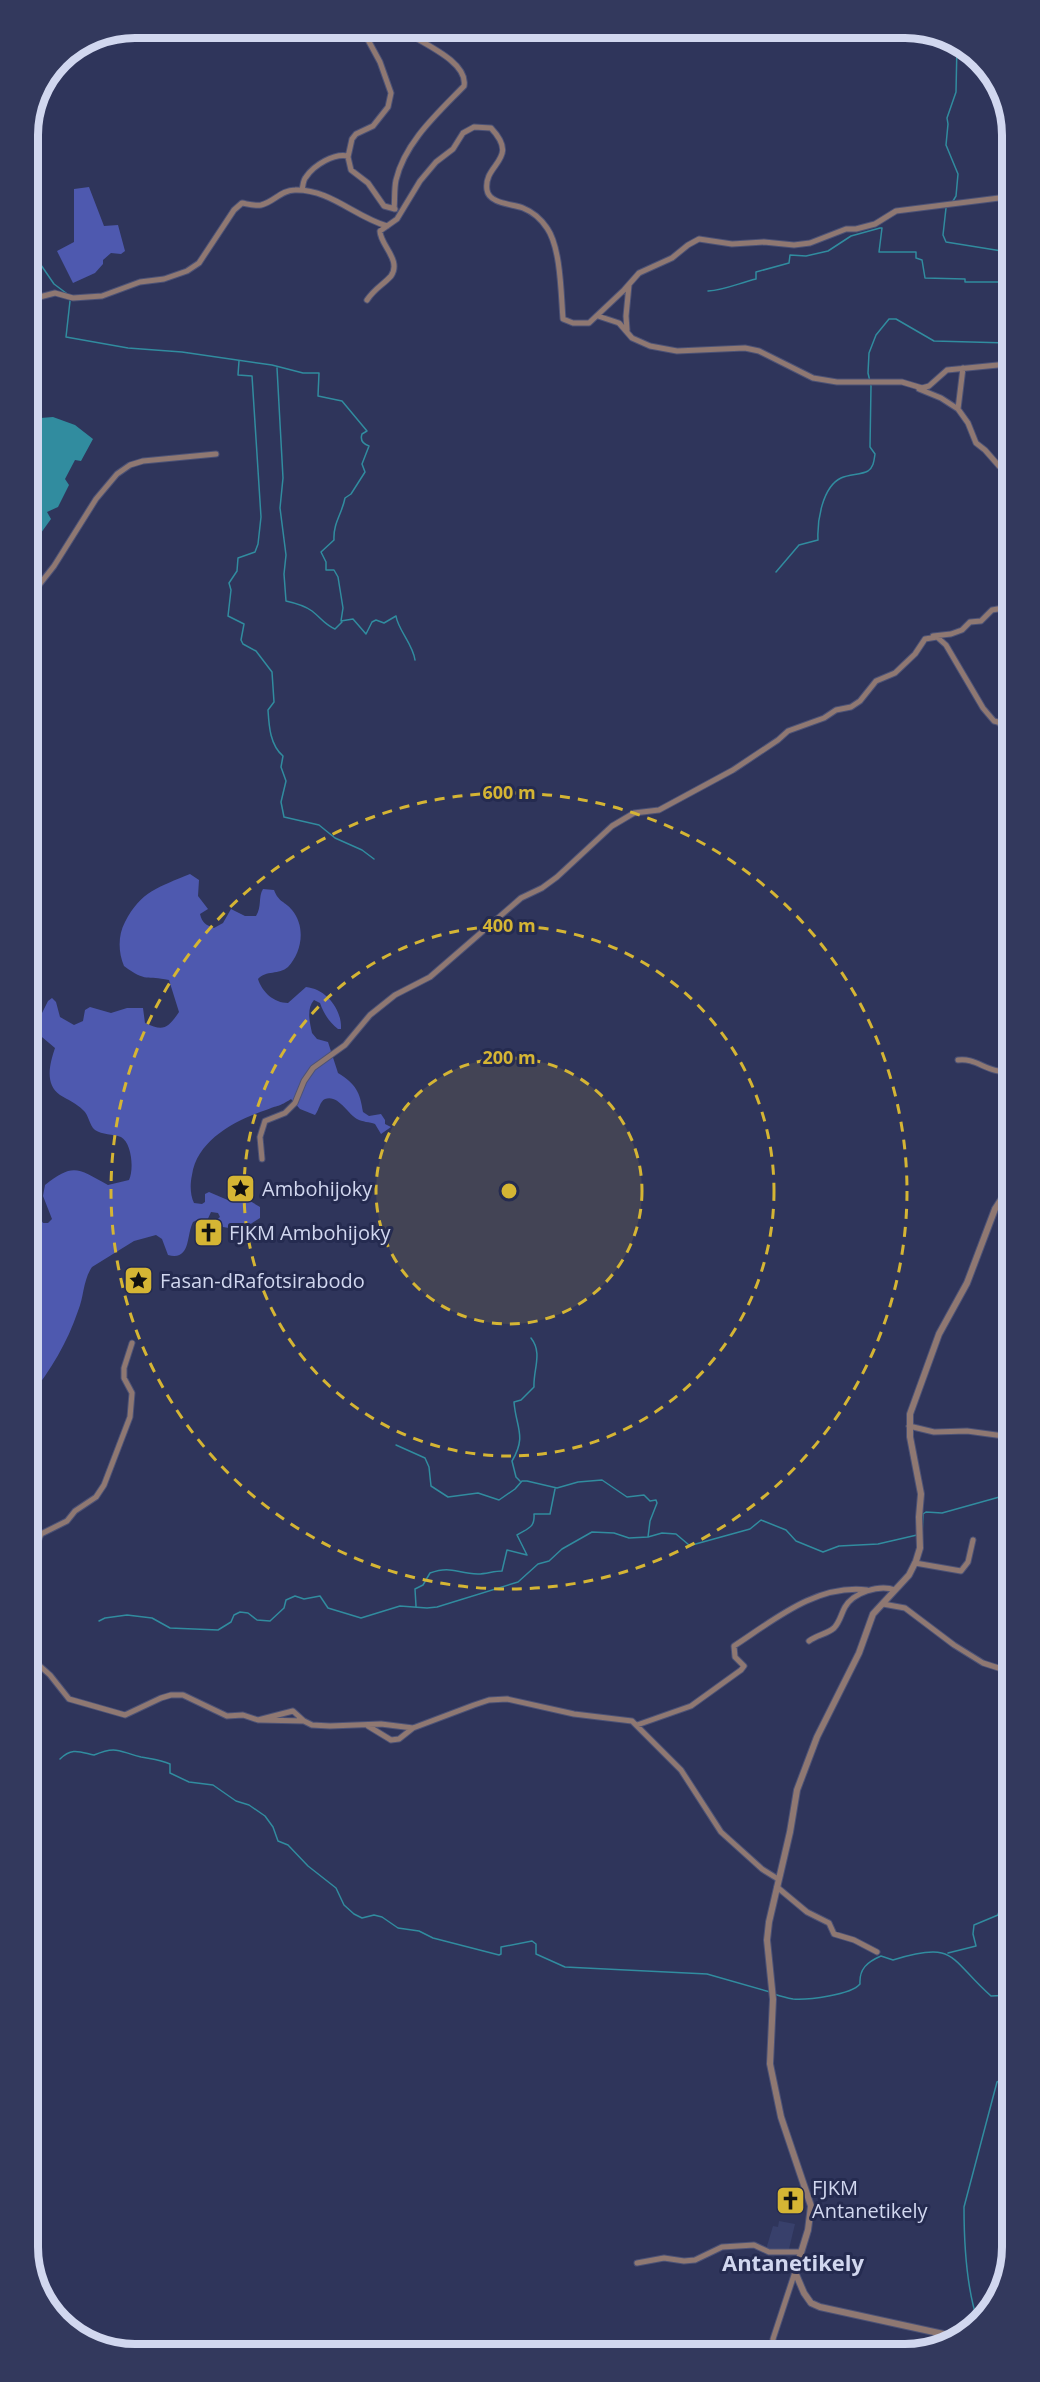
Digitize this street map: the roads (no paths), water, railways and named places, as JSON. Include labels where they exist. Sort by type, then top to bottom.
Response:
[{"type":"street","points":[[367,38],[380,62],[391,93],[387,108],[373,126],[356,134],[352,139],[348,156],[351,170],[368,183],[384,206],[402,211]]},
{"type":"street","points":[[394,209],[396,180],[409,151],[423,130],[464,86],[466,79],[459,66],[415,38]]},
{"type":"street","points":[[368,300],[375,289],[390,277],[393,271],[391,254],[379,234],[380,231],[397,219],[420,181],[436,162],[453,149],[464,133],[474,127],[491,128],[503,143],[503,151],[489,180],[487,190],[489,196],[535,214],[549,230],[556,251],[563,320],[573,323],[589,323],[639,273],[672,258],[699,239],[732,244],[810,243],[846,230],[875,224],[896,211],[1002,198]]},
{"type":"street","points":[[302,190],[304,179],[313,170],[333,157],[348,156]]},
{"type":"street","points":[[38,297],[55,293],[71,297],[102,296],[140,282],[164,279],[187,272],[199,263],[234,210],[242,203],[262,205],[286,191],[302,190],[327,196],[363,217],[387,226]]},
{"type":"street","points":[[627,332],[629,284]]},
{"type":"street","points":[[598,316],[619,323],[632,338],[650,346],[677,351],[745,348],[759,351],[813,378],[837,382],[902,382],[941,398],[958,409],[968,423],[976,442],[999,466],[1002,465]]},
{"type":"street","points":[[917,388],[929,386],[947,370],[1002,365]]},
{"type":"street","points":[[958,409],[963,368]]},
{"type":"street","points":[[38,586],[54,566],[91,507],[117,474],[130,465],[143,461],[216,454]]},
{"type":"street","points":[[262,1159],[260,1137],[265,1121],[277,1118],[295,1103],[304,1081],[313,1068],[345,1045],[370,1015],[395,995],[430,977],[521,897],[542,888],[557,877],[612,826],[634,813],[659,810],[733,770],[788,731],[824,718],[836,710],[851,707],[860,701],[876,681],[895,673],[915,654],[926,639],[958,632],[970,622],[981,621],[992,610],[1002,608]]},
{"type":"street","points":[[932,637],[937,637],[946,645],[983,708],[994,721],[1000,724]]},
{"type":"street","points":[[958,1060],[971,1060],[993,1071],[1002,1070]]},
{"type":"street","points":[[774,2344],[773,2338],[808,2230],[811,2206],[781,2117],[770,2064],[773,1988],[767,1940],[778,1879],[801,1779],[822,1726],[859,1653],[873,1614],[909,1575],[920,1548],[920,1487],[909,1426],[910,1414],[939,1334],[967,1283],[987,1229],[1002,1204]]},
{"type":"street","points":[[38,1542],[41,1534],[67,1521],[96,1497],[104,1485],[130,1417],[132,1393],[124,1378],[124,1368],[132,1343]]},
{"type":"street","points":[[909,1426],[934,1432],[967,1431],[1002,1436]]},
{"type":"street","points":[[915,1563],[961,1571],[968,1562],[974,1540]]},
{"type":"street","points":[[637,1725],[691,1706],[741,1670],[744,1666],[735,1657],[734,1646],[812,1597],[856,1589],[884,1587],[895,1590]]},
{"type":"street","points":[[809,1641],[816,1635],[832,1629],[845,1605],[867,1590]]},
{"type":"street","points":[[883,1604],[905,1608],[983,1664],[1002,1669]]},
{"type":"street","points":[[38,1664],[50,1675],[69,1699],[119,1715],[125,1715],[161,1698],[183,1695],[219,1714],[243,1715],[258,1720],[304,1721],[330,1726],[366,1725],[413,1728]]},
{"type":"street","points":[[366,1725],[391,1740],[399,1739],[413,1728],[489,1700],[507,1699],[574,1714],[624,1720],[637,1725],[652,1743],[681,1770],[721,1832],[762,1869],[778,1879]]},
{"type":"street","points":[[258,1720],[293,1711],[304,1721]]},
{"type":"street","points":[[777,1887],[807,1912],[829,1923],[834,1934],[854,1940],[877,1952]]},
{"type":"street","points":[[637,2263],[664,2258],[695,2260],[722,2247],[754,2245],[769,2252],[801,2252]]},
{"type":"street","points":[[795,2272],[810,2303],[949,2335]]},
{"type":"waterway","points":[[953,201],[956,196],[958,174],[946,145],[947,118],[956,92],[957,52]]},
{"type":"waterway","points":[[946,208],[943,235],[946,242],[1002,251]]},
{"type":"waterway","points":[[708,291],[756,279],[756,272],[789,263],[790,255],[806,256],[828,251],[851,236],[880,228],[882,228],[879,252],[916,252],[916,258],[922,260],[925,278],[965,279],[965,282],[1002,282]]},
{"type":"waterway","points":[[38,261],[54,284],[70,296]]},
{"type":"waterway","points":[[70,301],[66,337],[128,348],[182,352],[272,365],[303,373],[319,373],[318,396],[342,401],[367,431],[362,434],[361,438],[369,446],[362,464],[365,472],[351,494],[345,498],[335,529],[334,540],[321,552],[326,562],[326,570],[334,570],[338,577],[343,608],[341,621],[353,619],[366,634],[372,622],[376,620],[384,623],[396,616],[415,660]]},
{"type":"waterway","points":[[776,572],[799,545],[818,540],[818,524],[829,489],[841,478],[865,472],[873,465],[875,454],[870,447],[869,353],[876,335],[889,319],[896,319],[934,341],[1002,343]]},
{"type":"waterway","points":[[239,361],[238,375],[252,376],[261,517],[255,552],[238,558],[237,571],[229,583],[231,590],[228,616],[244,624],[241,640],[243,644],[256,651],[272,672],[274,702],[268,710],[268,716],[273,741],[283,756],[281,767],[286,781],[281,802],[284,817],[319,825],[335,838],[362,850],[374,859]]},
{"type":"waterway","points":[[277,368],[283,478],[280,508],[286,555],[284,574],[286,601],[309,609],[335,629],[342,622]]},
{"type":"waterway","points":[[520,1481],[516,1477],[512,1461],[520,1438],[514,1402],[521,1400],[534,1387],[537,1356],[535,1344],[531,1338]]},
{"type":"waterway","points":[[396,1445],[425,1458],[429,1467],[431,1486],[448,1497],[478,1493],[499,1500],[522,1481],[557,1488],[578,1482],[602,1480],[627,1497],[644,1495],[650,1501],[656,1500],[657,1503],[650,1521],[648,1537]]},
{"type":"waterway","points":[[416,1606],[415,1589],[423,1585],[430,1573],[444,1570],[471,1574],[502,1571],[507,1550],[527,1555],[517,1535],[532,1525],[534,1514],[550,1514],[555,1489]]},
{"type":"waterway","points":[[922,1535],[923,1514],[926,1512],[942,1513],[1002,1496]]},
{"type":"waterway","points":[[99,1621],[127,1615],[152,1618],[170,1628],[218,1630],[231,1622],[234,1615],[240,1612],[248,1613],[257,1620],[270,1621],[284,1608],[286,1600],[295,1596],[304,1599],[320,1596],[328,1608],[361,1618],[400,1606],[437,1607],[518,1582],[538,1564],[549,1561],[562,1549],[592,1532],[614,1533],[629,1538],[648,1537],[662,1533],[676,1534],[692,1545],[750,1529],[761,1520],[786,1530],[796,1541],[823,1552],[839,1546],[878,1544],[917,1535]]},
{"type":"waterway","points":[[60,1759],[72,1752],[94,1755],[108,1750],[118,1750],[170,1764],[170,1773],[189,1782],[213,1785],[236,1801],[249,1805],[265,1816],[273,1827],[278,1841],[288,1845],[308,1866],[336,1888],[344,1905],[362,1918],[374,1915],[382,1917],[398,1928],[419,1931],[433,1938],[499,1955],[501,1947],[532,1941],[536,1944],[536,1954],[565,1967],[707,1974],[770,1992]]},
{"type":"waterway","points":[[948,1953],[976,1946],[973,1934],[974,1925],[998,1915],[1002,1904]]},
{"type":"waterway","points":[[774,1994],[791,1999],[818,1998],[839,1994],[860,1984],[861,1974],[865,1967],[881,1956],[893,1960],[929,1952],[941,1953],[950,1957],[991,1996],[1002,1995]]},
{"type":"waterway","points":[[976,2314],[966,2265],[964,2207],[997,2082],[1002,2080]]},
{"type":"place","name":"Ambohijoky","points":[[241,1189]]},
{"type":"place","name":"FJKM Ambohijoky","points":[[208,1233]]},
{"type":"place","name":"Fasan-dRafotsirabodo","points":[[139,1281]]},
{"type":"place","name":"FJKM Antanetikely","points":[[791,2200]]},
{"type":"district","name":"Antanetikely","points":[[793,2263]]}]
